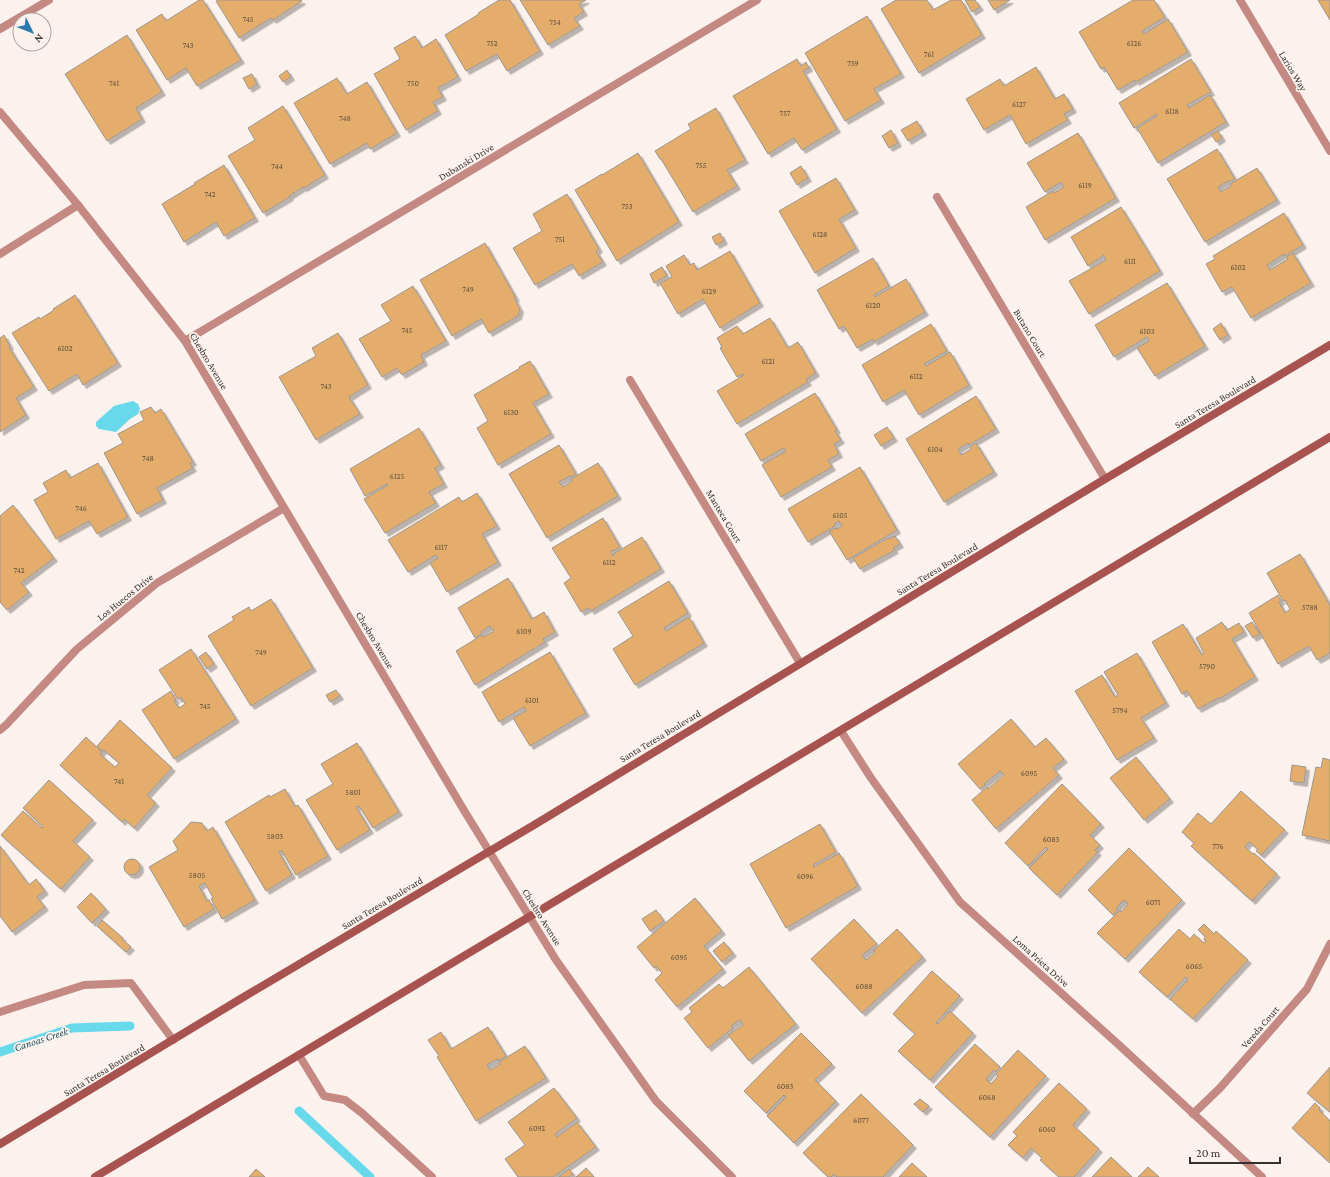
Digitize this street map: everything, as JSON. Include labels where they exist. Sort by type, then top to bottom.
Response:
[{"type":"main road","name":"Santa Teresa Boulevard","points":[[0,1144],[1330,345]]},
{"type":"main road","points":[[95,1177],[1330,437]]},
{"type":"street","points":[[0,29],[48,0]]},
{"type":"street","name":"Dubanski Drive","points":[[185,341],[756,0]]},
{"type":"street","name":"Larios Way","points":[[1240,0],[1330,151]]},
{"type":"street","name":"Chesbro Avenue","points":[[0,112],[78,205],[185,341],[489,851],[556,960],[656,1101],[732,1177]]},
{"type":"street","name":"Butano Court","points":[[937,197],[1105,479]]},
{"type":"street","points":[[0,254],[78,205]]},
{"type":"street","name":"Manteca Court","points":[[630,380],[800,663]]},
{"type":"street","name":"Los Huecos Drive","points":[[0,730],[77,649],[157,583],[284,508]]},
{"type":"street","name":"Loma Prieta Drive","points":[[841,731],[871,778],[960,902],[1120,1045],[1262,1177]]},
{"type":"street","name":"Vereda Court","points":[[1193,1114],[1220,1088],[1307,989],[1330,944]]},
{"type":"street","points":[[0,1012],[84,985],[131,983],[173,1040]]},
{"type":"street","points":[[299,1055],[324,1096],[345,1100],[362,1113],[432,1177]]},
{"type":"water","points":[[133,401],[138,404],[140,409],[138,414],[116,432],[99,429],[96,426],[96,422],[114,406]]},
{"type":"building","points":[[199,0],[203,0],[241,60],[197,86],[186,68],[167,80],[136,30],[162,14],[166,21]]},
{"type":"building","points":[[499,0],[510,0],[540,51],[507,71],[497,54],[466,71],[445,35]]},
{"type":"building","points":[[520,0],[586,0],[579,4],[584,12],[574,18],[580,26],[548,45]]},
{"type":"building","points":[[896,0],[927,0],[933,10],[951,0],[961,0],[982,35],[919,73],[881,9]]},
{"type":"building","points":[[965,0],[975,0],[980,7],[972,12]]},
{"type":"building","points":[[988,0],[1010,0],[994,10]]},
{"type":"building","points":[[1133,0],[1154,0],[1165,17],[1142,31],[1144,34],[1168,19],[1188,52],[1136,82],[1135,80],[1118,90],[1104,67],[1101,69],[1079,32]]},
{"type":"building","points":[[1318,0],[1330,0],[1330,20]]},
{"type":"building","points":[[216,1],[302,1],[273,20],[271,18],[239,38]]},
{"type":"building","points":[[867,16],[901,74],[874,89],[881,100],[845,121],[805,53]]},
{"type":"building","points":[[127,35],[162,92],[136,108],[142,119],[107,141],[65,74]]},
{"type":"building","points":[[415,36],[422,48],[436,39],[458,77],[438,88],[443,97],[433,102],[438,111],[406,130],[374,74],[400,59],[394,48]]},
{"type":"building","points":[[797,59],[801,66],[806,62],[809,68],[803,71],[837,129],[802,150],[794,138],[768,154],[733,96]]},
{"type":"building","points":[[1191,59],[1211,92],[1187,105],[1189,108],[1210,95],[1226,122],[1158,163],[1137,128],[1157,116],[1157,114],[1134,128],[1119,103]]},
{"type":"building","points":[[1036,67],[1055,99],[1064,94],[1073,109],[1064,114],[1068,120],[1026,144],[1010,115],[984,130],[966,99],[1000,79],[1004,86]]},
{"type":"building","points":[[287,70],[291,77],[283,82],[279,76]]},
{"type":"building","points":[[252,74],[257,84],[249,89],[243,78]]},
{"type":"building","points":[[337,78],[347,94],[367,82],[397,133],[370,149],[367,143],[330,164],[294,103]]},
{"type":"building","points":[[283,106],[325,175],[304,188],[303,187],[289,196],[290,197],[263,213],[228,156],[255,140],[248,128]]},
{"type":"building","points":[[716,108],[745,160],[727,170],[737,186],[693,212],[655,151],[691,129],[688,124]]},
{"type":"building","points":[[917,121],[923,132],[908,141],[901,130]]},
{"type":"building","points":[[891,130],[898,143],[889,148],[882,136]]},
{"type":"building","points":[[1218,131],[1222,138],[1216,142],[1211,134]]},
{"type":"building","points":[[1078,133],[1116,198],[1045,240],[1026,207],[1053,191],[1054,193],[1064,187],[1061,182],[1045,192],[1027,163]]},
{"type":"building","points":[[1217,149],[1235,179],[1218,187],[1221,192],[1231,186],[1230,184],[1257,168],[1277,200],[1205,242],[1167,179]]},
{"type":"building","points":[[638,153],[679,222],[617,261],[575,190]]},
{"type":"building","points":[[224,165],[255,218],[224,236],[216,222],[184,242],[162,204]]},
{"type":"building","points":[[801,166],[808,178],[797,185],[790,173]]},
{"type":"building","points":[[836,178],[855,210],[839,219],[856,248],[815,273],[779,211]]},
{"type":"building","points":[[567,194],[599,249],[596,251],[603,262],[579,276],[572,264],[535,285],[513,248],[542,231],[533,214]]},
{"type":"building","points":[[1121,207],[1160,271],[1089,314],[1069,281],[1106,260],[1104,255],[1088,266],[1071,237]]},
{"type":"building","points":[[1284,213],[1303,245],[1285,256],[1284,254],[1267,265],[1270,270],[1288,259],[1286,257],[1293,253],[1311,283],[1251,318],[1232,287],[1222,292],[1206,264],[1215,259],[1213,256]]},
{"type":"building","points":[[720,233],[724,241],[716,245],[712,237]]},
{"type":"building","points":[[485,243],[516,298],[514,298],[520,309],[518,316],[489,333],[481,319],[452,336],[420,280]]},
{"type":"building","points":[[730,251],[760,303],[720,328],[703,299],[678,314],[660,283],[672,277],[666,266],[684,255],[690,265],[694,263],[697,270]]},
{"type":"building","points":[[873,258],[889,286],[874,295],[875,297],[906,279],[925,312],[874,342],[873,339],[857,348],[844,326],[839,329],[817,290]]},
{"type":"building","points":[[662,267],[667,276],[654,283],[650,274]]},
{"type":"building","points":[[1167,283],[1205,346],[1155,376],[1137,348],[1149,341],[1147,337],[1114,357],[1095,325]]},
{"type":"building","points":[[413,286],[446,341],[421,355],[424,362],[402,375],[397,368],[382,377],[359,339],[391,321],[381,305]]},
{"type":"building","points":[[75,295],[118,363],[83,385],[77,374],[49,391],[12,333],[39,317],[40,319]]},
{"type":"building","points":[[770,318],[788,348],[798,342],[816,373],[806,379],[808,382],[737,424],[717,391],[744,375],[743,374],[737,377],[720,348],[722,347],[717,338],[737,326],[743,334]]},
{"type":"building","points":[[1221,323],[1228,335],[1220,340],[1213,329]]},
{"type":"building","points":[[931,324],[947,351],[924,364],[926,366],[950,352],[969,385],[919,415],[904,390],[883,402],[862,365]]},
{"type":"building","points":[[338,333],[368,385],[349,397],[360,414],[316,440],[279,377],[316,356],[312,348]]},
{"type":"building","points":[[4,335],[10,346],[9,347],[34,387],[16,398],[26,415],[0,432],[0,338]]},
{"type":"building","points":[[530,361],[549,394],[533,403],[551,434],[498,465],[477,428],[488,421],[474,395]]},
{"type":"building","points":[[815,393],[837,430],[835,431],[841,440],[834,444],[839,454],[828,460],[832,467],[781,497],[762,465],[786,451],[784,448],[761,461],[745,434]]},
{"type":"building","points":[[976,396],[996,429],[969,445],[968,443],[958,449],[961,455],[971,449],[970,447],[976,443],[994,472],[944,502],[906,439]]},
{"type":"building","points":[[151,407],[155,413],[161,409],[193,462],[190,463],[193,468],[157,488],[163,500],[137,514],[104,453],[123,443],[118,434],[144,420],[140,412]]},
{"type":"building","points":[[887,427],[894,438],[881,446],[874,435]]},
{"type":"building","points":[[419,428],[441,465],[435,468],[444,484],[429,492],[436,503],[385,533],[364,499],[388,485],[387,484],[365,496],[350,469]]},
{"type":"building","points":[[559,445],[576,474],[559,482],[563,487],[572,481],[571,479],[598,463],[618,496],[547,538],[509,474]]},
{"type":"building","points":[[98,463],[128,517],[97,534],[89,521],[56,539],[34,500],[48,492],[43,483],[66,470],[70,478]]},
{"type":"building","points":[[860,467],[897,530],[847,560],[829,531],[842,526],[839,521],[834,524],[835,526],[808,542],[788,509]]},
{"type":"building","points":[[477,493],[497,526],[482,534],[498,562],[447,592],[430,563],[438,558],[436,555],[408,572],[388,540],[459,497],[462,502]]},
{"type":"building","points":[[13,505],[54,558],[21,583],[29,592],[7,610],[0,602],[0,516]]},
{"type":"building","points":[[603,518],[620,547],[614,551],[611,551],[613,556],[615,553],[642,537],[661,569],[591,611],[589,608],[581,612],[564,583],[571,578],[552,548]]},
{"type":"building","points":[[895,536],[900,544],[893,548],[895,550],[860,569],[853,558],[888,538]]},
{"type":"building","points":[[1300,554],[1330,605],[1330,653],[1317,660],[1309,646],[1278,664],[1249,613],[1278,595],[1281,601],[1279,602],[1285,613],[1290,609],[1285,600],[1283,601],[1267,573]]},
{"type":"building","points":[[508,578],[532,619],[544,612],[555,632],[543,639],[545,642],[475,685],[456,651],[482,635],[483,637],[494,631],[490,626],[475,638],[458,608]]},
{"type":"building","points":[[669,581],[688,613],[664,628],[666,631],[689,617],[704,643],[635,685],[613,649],[633,636],[618,612]]},
{"type":"building","points":[[271,599],[313,668],[251,706],[208,636],[234,620],[232,617],[249,607],[251,611]]},
{"type":"building","points":[[1222,622],[1227,630],[1239,623],[1244,632],[1232,639],[1255,677],[1219,699],[1218,698],[1198,709],[1187,691],[1182,694],[1152,642],[1183,624],[1202,655],[1204,653],[1196,638]]},
{"type":"building","points":[[1252,622],[1260,634],[1253,638],[1245,626]]},
{"type":"building","points":[[191,649],[236,719],[174,759],[142,710],[171,691],[176,700],[174,701],[179,708],[185,704],[181,697],[178,699],[159,670]]},
{"type":"building","points":[[206,652],[214,664],[207,669],[199,657]]},
{"type":"building","points":[[550,652],[586,713],[530,746],[513,718],[526,711],[524,707],[499,722],[482,692]]},
{"type":"building","points":[[1137,653],[1166,703],[1141,718],[1154,738],[1117,760],[1075,691],[1102,675],[1115,697],[1118,695],[1104,672]]},
{"type":"building","points":[[336,690],[340,696],[330,702],[326,695]]},
{"type":"building","points":[[1011,719],[1035,747],[1046,738],[1064,759],[1053,768],[1059,775],[996,829],[972,800],[1004,775],[1000,771],[980,789],[958,764]]},
{"type":"building","points":[[120,720],[172,768],[147,795],[156,803],[134,828],[124,819],[122,822],[60,765],[86,737],[102,752],[100,754],[115,767],[119,763],[97,746]]},
{"type":"building","points":[[357,743],[399,812],[373,828],[359,806],[356,807],[370,830],[337,850],[306,800],[333,784],[321,764]]},
{"type":"building","points":[[1136,757],[1170,799],[1144,820],[1110,778]]},
{"type":"building","points":[[1323,758],[1330,760],[1330,841],[1302,835],[1316,767],[1321,768]]},
{"type":"building","points":[[1292,765],[1306,767],[1304,783],[1290,781]]},
{"type":"building","points":[[49,780],[93,820],[73,841],[90,857],[61,889],[1,835],[23,811],[42,828],[43,827],[23,808]]},
{"type":"building","points":[[1062,784],[1101,824],[1090,835],[1100,845],[1095,850],[1098,852],[1057,895],[1029,868],[1048,849],[1046,847],[1028,866],[1005,843]]},
{"type":"building","points":[[285,789],[295,807],[298,805],[328,856],[296,875],[282,851],[279,852],[292,875],[266,891],[225,822],[269,795],[270,797]]},
{"type":"building","points":[[1241,791],[1285,830],[1261,855],[1256,851],[1258,849],[1249,842],[1245,847],[1253,854],[1254,853],[1277,874],[1252,901],[1191,846],[1194,843],[1182,832],[1198,813],[1211,824]]},
{"type":"building","points":[[191,822],[202,823],[207,831],[213,827],[255,900],[222,919],[211,899],[213,898],[205,883],[199,886],[207,901],[209,900],[214,909],[184,927],[149,867],[178,850],[173,841]]},
{"type":"building","points":[[820,824],[836,852],[813,865],[814,867],[839,853],[858,886],[786,928],[750,864]]},
{"type":"building","points":[[0,846],[29,885],[36,879],[45,891],[37,897],[45,907],[12,932],[0,917]]},
{"type":"building","points":[[1129,848],[1182,900],[1125,959],[1097,933],[1128,904],[1124,900],[1116,908],[1118,909],[1113,915],[1088,890]]},
{"type":"building","points":[[129,859],[135,859],[140,864],[138,873],[135,875],[129,875],[124,870],[124,864]]},
{"type":"building","points":[[91,893],[106,909],[92,923],[77,907]]},
{"type":"building","points":[[695,898],[722,931],[704,946],[723,969],[677,1007],[655,980],[662,973],[656,966],[654,968],[637,947]]},
{"type":"building","points":[[656,910],[664,921],[650,931],[642,919]]},
{"type":"building","points":[[854,919],[877,944],[862,955],[866,960],[875,952],[873,951],[897,929],[923,957],[862,1013],[811,959]]},
{"type":"building","points":[[102,920],[131,947],[126,952],[97,926]]},
{"type":"building","points":[[1204,924],[1214,934],[1216,931],[1248,960],[1193,1019],[1170,999],[1188,980],[1186,977],[1167,997],[1139,972],[1179,929],[1190,939],[1194,934],[1204,943],[1206,941],[1204,940],[1205,936],[1198,930]]},
{"type":"building","points":[[724,942],[733,953],[722,962],[713,951]]},
{"type":"building","points":[[749,967],[796,1024],[749,1061],[728,1035],[743,1025],[740,1020],[731,1026],[733,1028],[708,1048],[684,1018],[692,1012],[689,1008],[719,984],[723,988]]},
{"type":"building","points":[[932,971],[960,996],[936,1023],[938,1024],[950,1011],[973,1033],[930,1080],[898,1051],[915,1034],[893,1014]]},
{"type":"building","points":[[488,1027],[506,1056],[487,1065],[490,1070],[500,1064],[499,1062],[525,1046],[546,1078],[476,1121],[437,1057],[439,1056],[428,1040],[441,1032],[451,1049]]},
{"type":"building","points":[[801,1033],[832,1064],[815,1080],[836,1101],[794,1143],[767,1116],[786,1097],[784,1095],[766,1113],[744,1091]]},
{"type":"building","points":[[975,1044],[1000,1067],[996,1072],[994,1070],[986,1079],[991,1084],[998,1076],[996,1074],[1018,1050],[1046,1076],[990,1137],[935,1087]]},
{"type":"building","points":[[1330,1067],[1330,1112],[1307,1093]]},
{"type":"building","points":[[1059,1083],[1087,1109],[1073,1125],[1099,1149],[1074,1177],[1059,1177],[1040,1160],[1042,1158],[1031,1148],[1023,1158],[1008,1145],[1017,1136],[1013,1132]]},
{"type":"building","points":[[554,1088],[577,1118],[555,1134],[557,1137],[577,1122],[596,1147],[553,1177],[518,1177],[505,1159],[525,1145],[508,1122]]},
{"type":"building","points":[[861,1094],[913,1145],[883,1177],[837,1177],[834,1174],[831,1177],[828,1177],[803,1153]]},
{"type":"building","points":[[920,1099],[929,1106],[923,1112],[914,1104]]},
{"type":"building","points":[[1315,1103],[1320,1108],[1319,1110],[1330,1121],[1330,1163],[1292,1128]]},
{"type":"building","points":[[1111,1157],[1132,1177],[1092,1177]]},
{"type":"building","points":[[912,1163],[927,1177],[899,1177]]},
{"type":"building","points":[[1148,1167],[1159,1177],[1138,1177]]},
{"type":"building","points":[[586,1168],[594,1177],[576,1177]]},
{"type":"building","points":[[256,1169],[265,1177],[249,1177]]},
{"type":"building","points":[[569,1169],[573,1174],[569,1177],[559,1177]]},
{"type":"waterway","name":"Canoas Creek","points":[[0,1052],[72,1028],[130,1026]]},
{"type":"waterway","name":"Canoas Creek","points":[[299,1111],[370,1177]]}]
